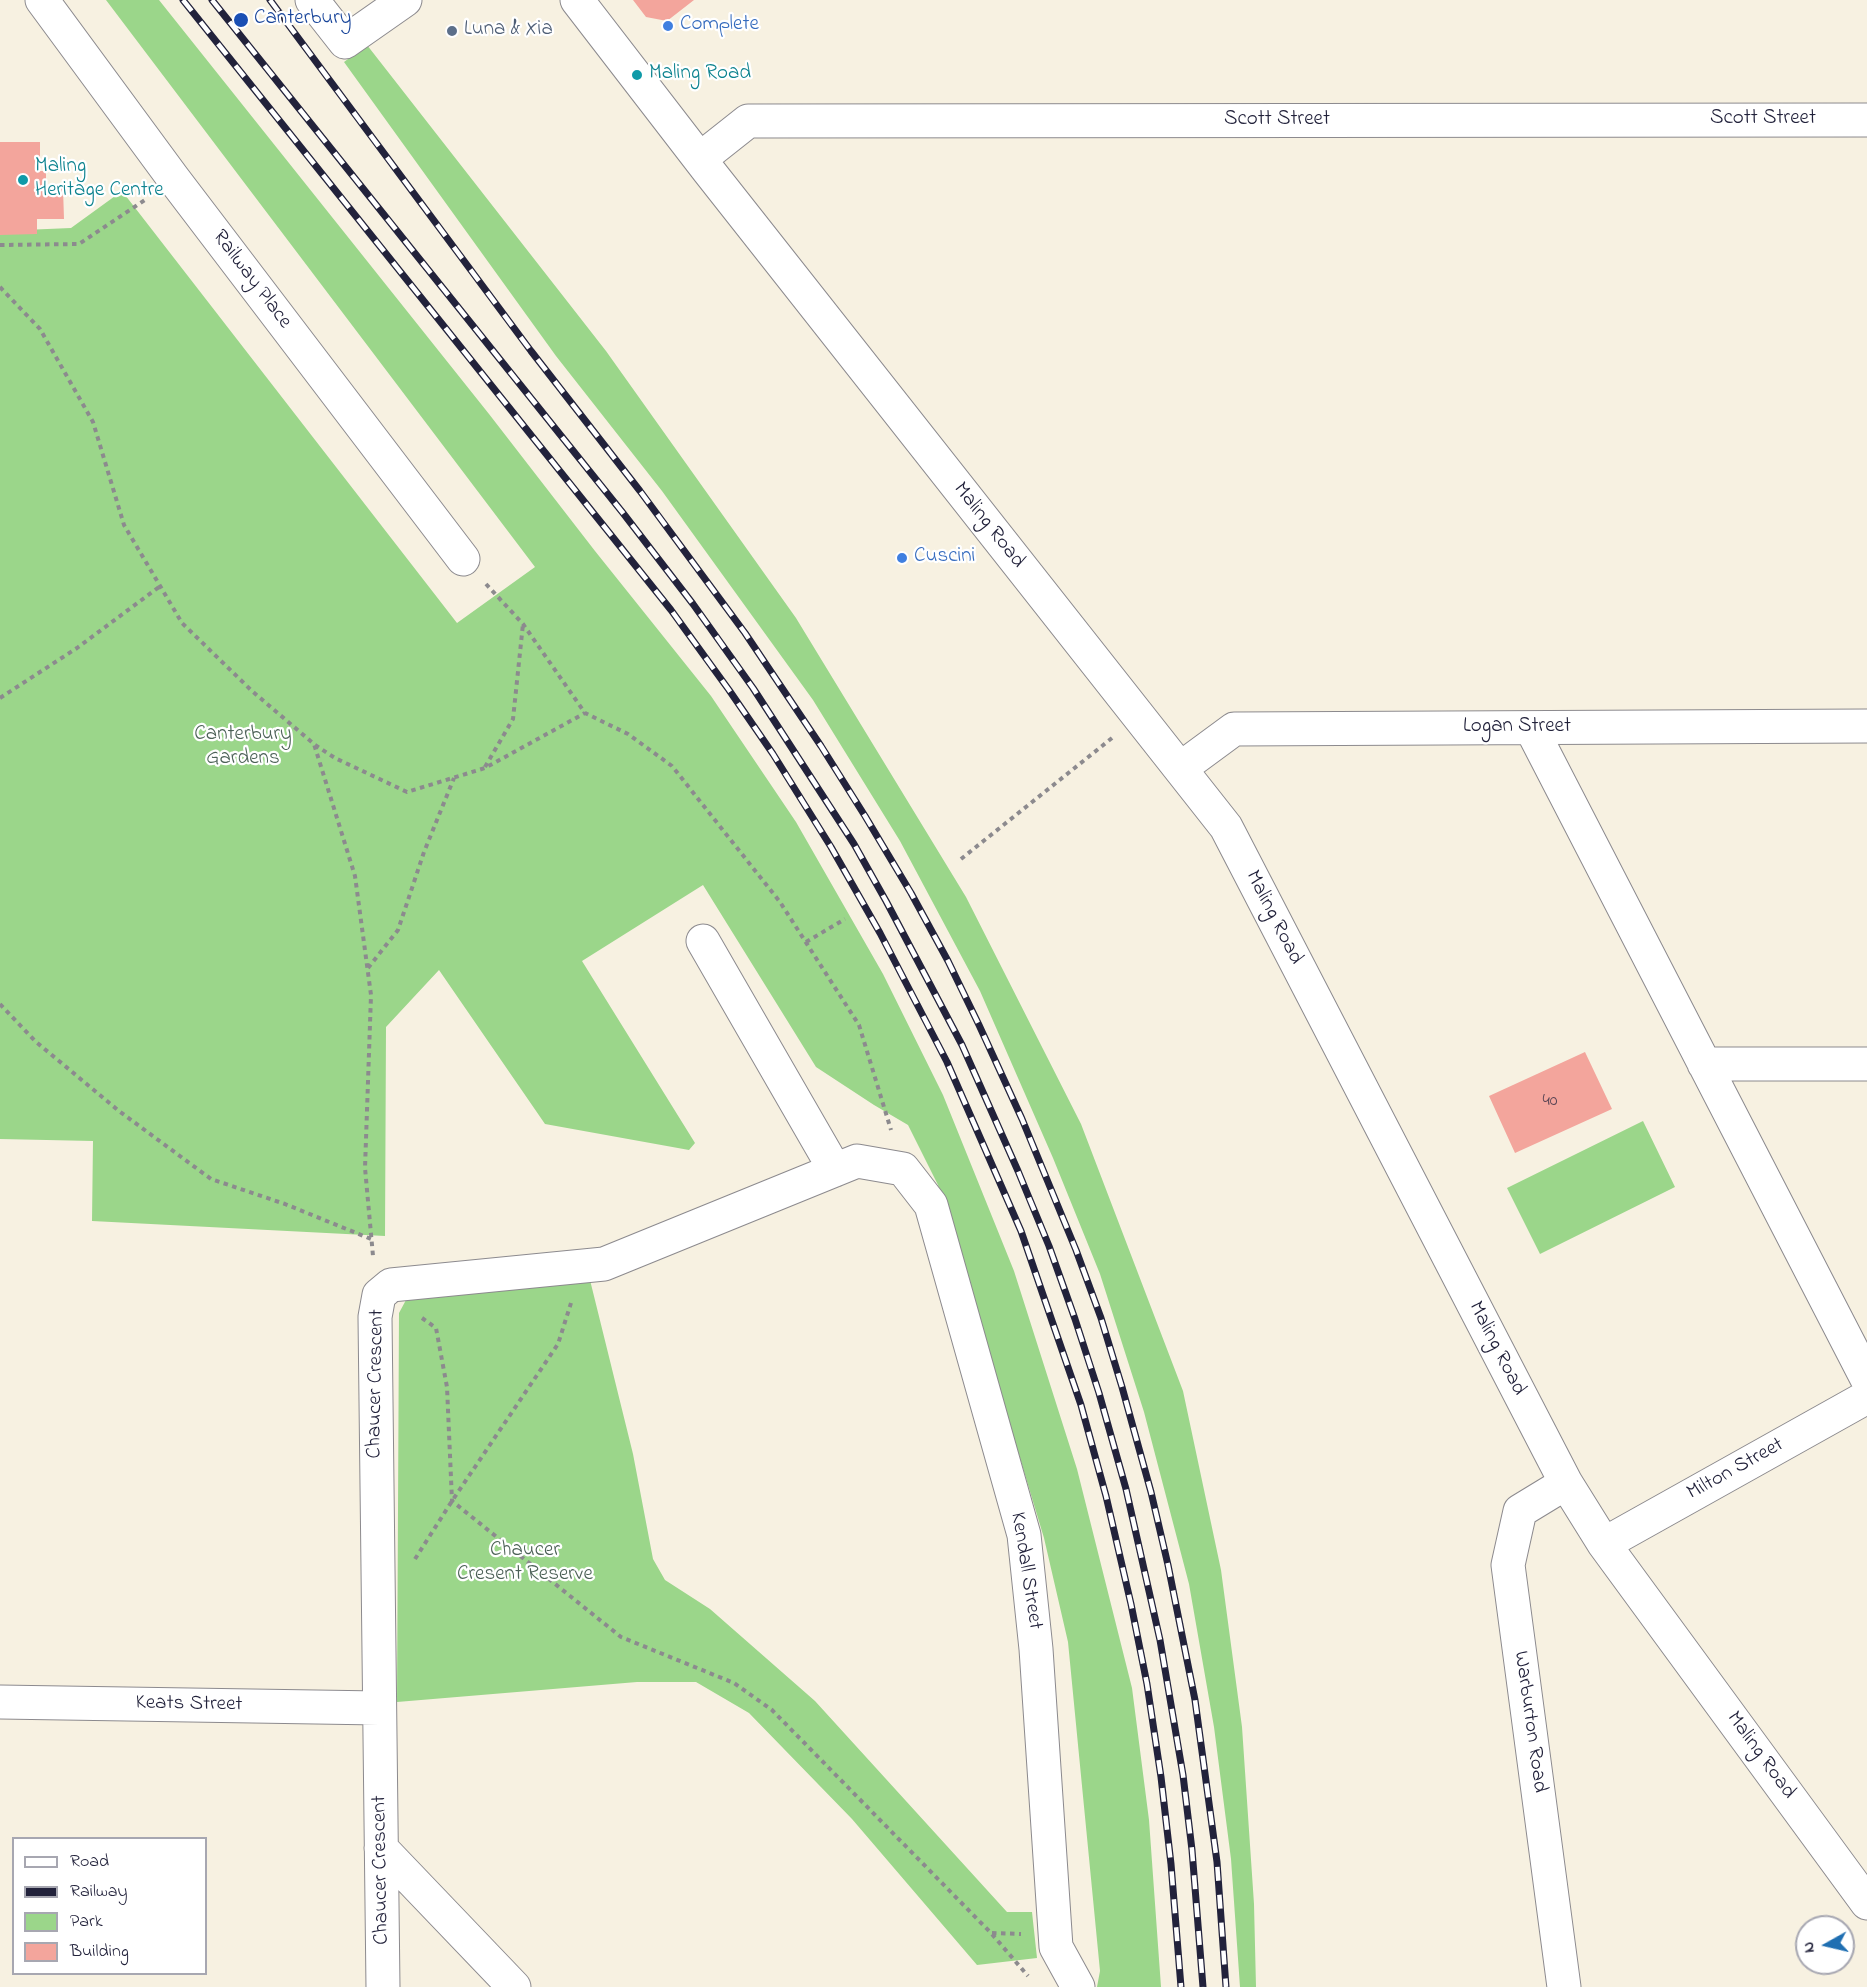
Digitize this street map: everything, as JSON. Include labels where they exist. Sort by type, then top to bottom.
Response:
[{"type":"street","name":"Railway Place","points":[[42,0],[174,178],[464,559]]},
{"type":"street","points":[[312,0],[345,42],[405,0]]},
{"type":"street","name":"Maling Road","points":[[577,0],[1226,827],[1566,1483],[1604,1544],[1867,1903]]},
{"type":"street","name":"Scott Street","points":[[700,159],[748,121],[1867,120]]},
{"type":"street","name":"Logan Street","points":[[1181,768],[1234,729],[1867,726]]},
{"type":"street","points":[[1531,728],[1867,1379]]},
{"type":"street","points":[[703,941],[835,1170]]},
{"type":"street","points":[[1704,1064],[1867,1064]]},
{"type":"street","name":"Chaucer Crescent","points":[[383,1987],[375,1317],[379,1295],[391,1285],[604,1264],[857,1161],[903,1169]]},
{"type":"street","name":"Kendall Street","points":[[903,1169],[931,1205],[1024,1535],[1036,1648],[1056,1947],[1078,1987]]},
{"type":"street","name":"Milton Street","points":[[1604,1544],[1867,1397]]},
{"type":"street","name":"Warburton Road","points":[[1564,1987],[1508,1565],[1520,1511],[1566,1483]]},
{"type":"street","name":"Keats Street","points":[[0,1702],[379,1708]]},
{"type":"street","points":[[381,1848],[514,1987]]},
{"type":"path","points":[[0,245],[79,244],[174,178]]},
{"type":"path","points":[[0,287],[40,329],[93,422],[124,525],[182,623],[252,691],[314,744],[335,758],[407,792],[485,768],[585,713]]},
{"type":"path","points":[[464,559],[523,624],[585,713],[628,734],[672,766],[780,902],[860,1025],[903,1169]]},
{"type":"path","points":[[0,698],[77,648],[159,587]]},
{"type":"path","points":[[485,768],[513,719],[523,624]]},
{"type":"path","points":[[961,859],[1139,717]]},
{"type":"path","points":[[314,744],[354,876],[368,968],[371,995],[365,1168],[371,1239],[379,1295],[404,1305],[436,1328],[447,1387],[452,1501],[621,1637],[734,1683],[772,1710],[992,1933],[1034,1982]]},
{"type":"path","points":[[368,968],[398,930],[424,852],[454,777]]},
{"type":"path","points":[[806,942],[845,919]]},
{"type":"path","points":[[0,1004],[35,1041],[119,1111],[211,1179],[285,1204],[371,1239]]},
{"type":"path","points":[[415,1560],[558,1344],[583,1265]]},
{"type":"green space","name":"Canterbury Gardens","points":[[106,0],[159,0],[711,696],[796,822],[883,974],[943,1095],[1014,1271],[1077,1469],[1132,1688],[1149,1820],[1161,1987],[1097,1987],[1100,1971],[1068,1642],[1044,1538],[938,1185],[908,1125],[816,1067],[703,885],[582,961],[695,1143],[689,1150],[545,1124],[439,970],[386,1027],[385,1236],[92,1221],[93,1141],[0,1139],[0,231],[71,228],[122,191],[457,623],[535,567]]},
{"type":"green space","points":[[367,45],[606,351],[796,618],[966,897],[1081,1124],[1183,1391],[1221,1570],[1242,1727],[1254,1904],[1256,1987],[1240,1987],[1231,1859],[1214,1727],[1189,1584],[1144,1412],[1100,1274],[1053,1158],[980,991],[900,841],[813,700],[662,491],[556,356],[344,62]]},
{"type":"green space","points":[[1643,1121],[1675,1187],[1540,1254],[1507,1188]]},
{"type":"green space","name":"Chaucer Cresent Reserve","points":[[590,1280],[633,1454],[653,1559],[665,1580],[710,1609],[815,1701],[1007,1912],[1032,1912],[1037,1958],[977,1965],[852,1819],[749,1713],[696,1682],[637,1682],[397,1702],[399,1313],[406,1300]]},
{"type":"building","points":[[633,0],[694,0],[667,21],[646,17]]},
{"type":"building","name":"Maling Heritage Centre","points":[[0,142],[40,142],[40,171],[46,171],[46,189],[63,188],[64,219],[37,219],[37,234],[0,235]]},
{"type":"building","points":[[1585,1052],[1612,1109],[1515,1153],[1489,1096]]},
{"type":"railway","points":[[183,0],[671,610],[729,690],[773,754],[831,847],[880,933],[947,1062],[1021,1231],[1081,1405],[1106,1496],[1147,1684],[1171,1864],[1181,1987]]},
{"type":"railway","points":[[212,0],[623,513],[693,604],[753,688],[854,844],[962,1045],[1049,1246],[1099,1393],[1126,1489],[1160,1640],[1183,1775],[1192,1850],[1203,1987]]},
{"type":"railway","points":[[270,0],[531,351],[640,491],[745,633],[821,746],[911,893],[979,1025],[1022,1119],[1076,1250],[1101,1318],[1151,1492],[1195,1700],[1217,1862],[1226,1987]]},
{"type":"place","name":"Canterbury","points":[[241,20]]},
{"type":"place","name":"Complete","points":[[668,26]]},
{"type":"place","name":"Luna & Xia","points":[[452,31]]},
{"type":"place","name":"Maling Road","points":[[637,75]]},
{"type":"place","name":"Maling Heritage Centre","points":[[23,180]]},
{"type":"place","name":"Cuscini","points":[[902,558]]}]
